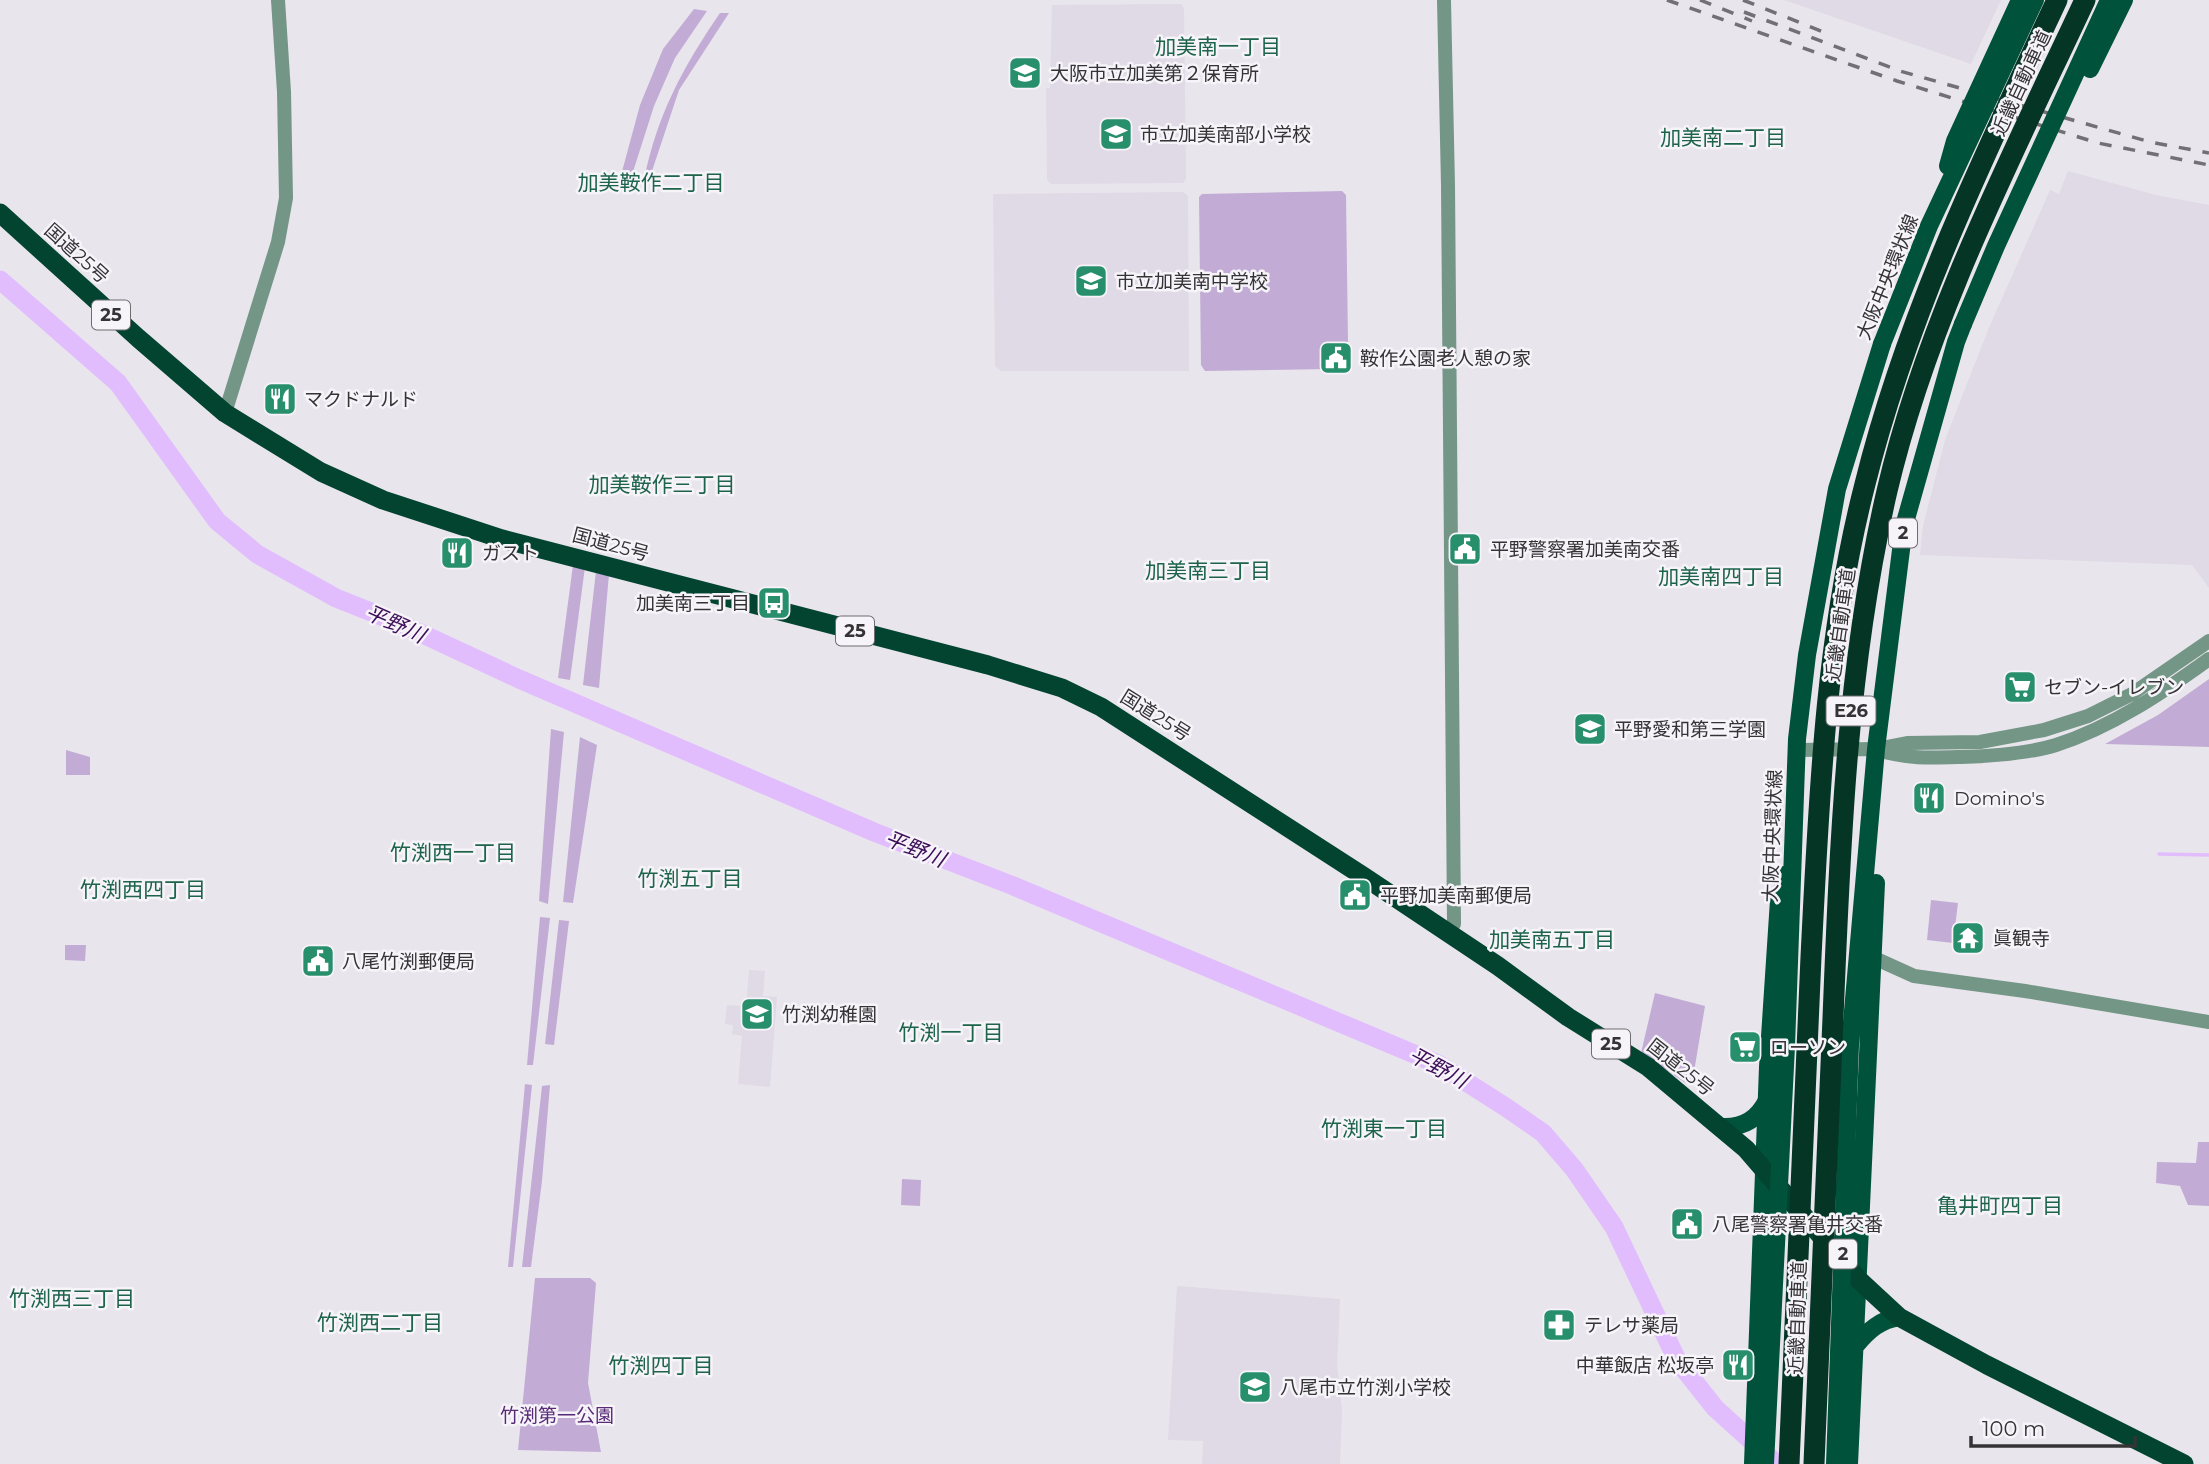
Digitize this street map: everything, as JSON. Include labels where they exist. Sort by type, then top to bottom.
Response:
[{"type":"highway","name":"近畿自動車道","points":[[1789,1464],[1818,809],[1834,649],[1847,568],[1864,486],[1887,403],[1915,322],[1985,154],[2057,0]]},
{"type":"highway","name":"近畿自動車道","points":[[1814,1464],[1842,815],[1857,653],[1871,570],[1888,488],[1910,408],[1939,329],[1972,245],[2085,0]]},
{"type":"highway","name":"国道25号","points":[[0,213],[225,413],[321,472],[383,500],[502,538],[988,665],[1062,688],[1101,707],[1498,966],[1568,1017],[1648,1067],[1722,1127],[1764,1168],[1859,1280],[1899,1317],[1987,1366],[2184,1464]]},
{"type":"main road","points":[[1929,226],[1955,141],[2020,0]]},
{"type":"main road","name":"大阪中央環状線","points":[[1765,1464],[1786,1046],[1796,750],[1807,655],[1837,489],[1882,344],[1929,226],[2035,0]]},
{"type":"main road","name":"2","points":[[1835,1464],[1850,1045],[1876,750],[1904,526],[1956,342],[1996,246],[2109,0]]},
{"type":"main road","name":"2","points":[[1996,246],[2018,222],[2124,0]]},
{"type":"main road","name":"2","points":[[1849,1464],[1879,841],[1872,800]]},
{"type":"main road","points":[[1754,1456],[1767,1100],[1779,900],[1793,853]]},
{"type":"main road","points":[[1722,1127],[1742,1125],[1753,1120],[1762,1112],[1767,1100]]},
{"type":"main road","points":[[1760,1282],[1770,1274],[1771,1254],[1780,1236],[1794,1226],[1828,1221],[1842,1216],[1848,1210],[1851,1206],[1852,1160],[1864,1149]]},
{"type":"main road","points":[[1856,1345],[1867,1331],[1880,1322],[1899,1317]]},
{"type":"street","points":[[225,413],[278,242],[286,198],[284,92],[278,0]]},
{"type":"street","points":[[1444,0],[1454,912],[1454,924],[1446,932]]},
{"type":"street","points":[[1796,750],[1876,750],[1907,743],[1980,742],[2061,725],[2088,716],[2132,694],[2209,641]]},
{"type":"street","points":[[1876,750],[1904,758],[1949,757],[1990,755],[2056,745],[2121,716],[2166,690],[2209,659]]},
{"type":"street","points":[[1872,957],[1914,976],[2025,991],[2209,1023]]},
{"type":"shaded area","points":[[1784,0],[2001,0],[1971,64]]},
{"type":"shaded area","name":"市立加美南部小学校","points":[[1182,4],[1186,179],[1183,183],[1051,184],[1047,180],[1046,88],[1050,88],[1052,5]]},
{"type":"shaded area","points":[[2068,171],[2156,195],[2209,205],[2209,588],[2192,565],[1920,555],[1923,526],[1945,440],[1988,330],[2050,190],[2059,194]]},
{"type":"shaded area","name":"市立加美南中学校","points":[[1183,192],[1188,196],[1189,371],[1001,371],[995,366],[993,194]]},
{"type":"shaded area","points":[[749,970],[765,971],[763,996],[777,997],[770,1087],[738,1084],[742,1036],[732,1034],[733,1025],[725,1024],[727,1005],[746,1006]]},
{"type":"shaded area","name":"八尾市立竹渕小学校","points":[[1177,1286],[1340,1299],[1337,1365],[1342,1410],[1340,1464],[1202,1464],[1203,1441],[1168,1440]]},
{"type":"green space","points":[[694,9],[707,11],[675,58],[654,106],[631,178],[620,179],[640,105],[663,49]]},
{"type":"green space","points":[[720,13],[729,13],[679,90],[649,180],[644,180],[656,134],[673,92]]},
{"type":"green space","points":[[1342,191],[1346,195],[1348,342],[1330,342],[1330,369],[1205,371],[1201,365],[1199,197],[1202,194]]},
{"type":"green space","points":[[573,565],[585,567],[570,680],[558,678]]},
{"type":"green space","points":[[596,571],[609,574],[599,688],[583,685]]},
{"type":"green space","points":[[2209,679],[2209,747],[2105,744],[2158,715]]},
{"type":"green space","points":[[551,729],[564,732],[548,904],[539,901]]},
{"type":"green space","points":[[580,737],[597,745],[573,903],[563,902]]},
{"type":"green space","points":[[66,750],[90,757],[90,775],[66,775]]},
{"type":"green space","points":[[1931,900],[1958,903],[1953,943],[1927,940]]},
{"type":"green space","points":[[540,917],[550,918],[533,1065],[527,1065]]},
{"type":"green space","points":[[559,920],[569,921],[554,1045],[545,1044]]},
{"type":"green space","points":[[65,945],[86,945],[85,961],[65,960]]},
{"type":"green space","points":[[1655,993],[1705,1006],[1693,1078],[1687,1084],[1641,1053]]},
{"type":"green space","points":[[525,1084],[532,1085],[513,1267],[508,1267]]},
{"type":"green space","points":[[550,1085],[531,1267],[522,1267],[542,1086]]},
{"type":"green space","points":[[2198,1142],[2209,1142],[2209,1206],[2188,1205],[2180,1186],[2156,1183],[2157,1162],[2196,1163]]},
{"type":"green space","points":[[902,1179],[921,1180],[920,1206],[901,1205]]},
{"type":"green space","name":"竹渕第一公園","points":[[535,1278],[590,1278],[596,1283],[588,1383],[601,1452],[518,1450]]},
{"type":"waterway","name":"平野川","points":[[0,280],[118,383],[217,521],[257,554],[336,598],[874,832],[1011,885],[1438,1064],[1507,1108],[1543,1133],[1574,1169],[1614,1227],[1677,1360],[1715,1408],[1777,1464]]},
{"type":"waterway","points":[[2159,854],[2209,855]]},
{"type":"railway","points":[[1667,0],[1897,81],[2098,143],[2209,165]]},
{"type":"railway","points":[[1700,0],[1752,21]]},
{"type":"railway","points":[[1743,0],[1831,35]]},
{"type":"railway","points":[[1744,12],[1900,71],[2150,142],[2209,153]]},
{"type":"place","name":"大阪市立加美第２保育所","points":[[1025,73]]},
{"type":"place","name":"市立加美南部小学校","points":[[1116,134]]},
{"type":"place","name":"市立加美南中学校","points":[[1091,281]]},
{"type":"place","name":"鞍作公園老人憩の家","points":[[1336,358]]},
{"type":"place","name":"マクドナルド","points":[[280,399]]},
{"type":"place","name":"平野警察署加美南交番","points":[[1465,549]]},
{"type":"place","name":"ガスト","points":[[457,553]]},
{"type":"place","name":"加美南三丁目","points":[[774,603]]},
{"type":"place","name":"セブン-イレブン","points":[[2020,687]]},
{"type":"place","name":"平野愛和第三学園","points":[[1590,729]]},
{"type":"place","name":"Domino's","points":[[1929,798]]},
{"type":"place","name":"平野加美南郵便局","points":[[1355,895]]},
{"type":"place","name":"眞観寺","points":[[1968,938]]},
{"type":"place","name":"八尾竹渕郵便局","points":[[318,961]]},
{"type":"place","name":"竹渕幼稚園","points":[[757,1014]]},
{"type":"place","name":"ローソン","points":[[1745,1047]]},
{"type":"place","name":"八尾警察署亀井交番","points":[[1687,1224]]},
{"type":"place","name":"テレサ薬局","points":[[1559,1325]]},
{"type":"place","name":"中華飯店 松坂亭","points":[[1738,1365]]},
{"type":"place","name":"八尾市立竹渕小学校","points":[[1255,1387]]},
{"type":"district","name":"加美南一丁目","points":[[1218,47]]},
{"type":"district","name":"加美南二丁目","points":[[1723,138]]},
{"type":"district","name":"加美鞍作二丁目","points":[[651,183]]},
{"type":"district","name":"加美鞍作三丁目","points":[[662,485]]},
{"type":"district","name":"加美南三丁目","points":[[1208,571]]},
{"type":"district","name":"加美南四丁目","points":[[1721,577]]},
{"type":"district","name":"竹渕西一丁目","points":[[453,853]]},
{"type":"district","name":"竹渕五丁目","points":[[690,879]]},
{"type":"district","name":"竹渕西四丁目","points":[[143,890]]},
{"type":"district","name":"加美南五丁目","points":[[1552,940]]},
{"type":"district","name":"竹渕一丁目","points":[[951,1033]]},
{"type":"district","name":"竹渕東一丁目","points":[[1384,1129]]},
{"type":"district","name":"亀井町四丁目","points":[[2000,1206]]},
{"type":"district","name":"竹渕西三丁目","points":[[72,1299]]},
{"type":"district","name":"竹渕西二丁目","points":[[380,1323]]},
{"type":"district","name":"竹渕四丁目","points":[[661,1366]]}]
